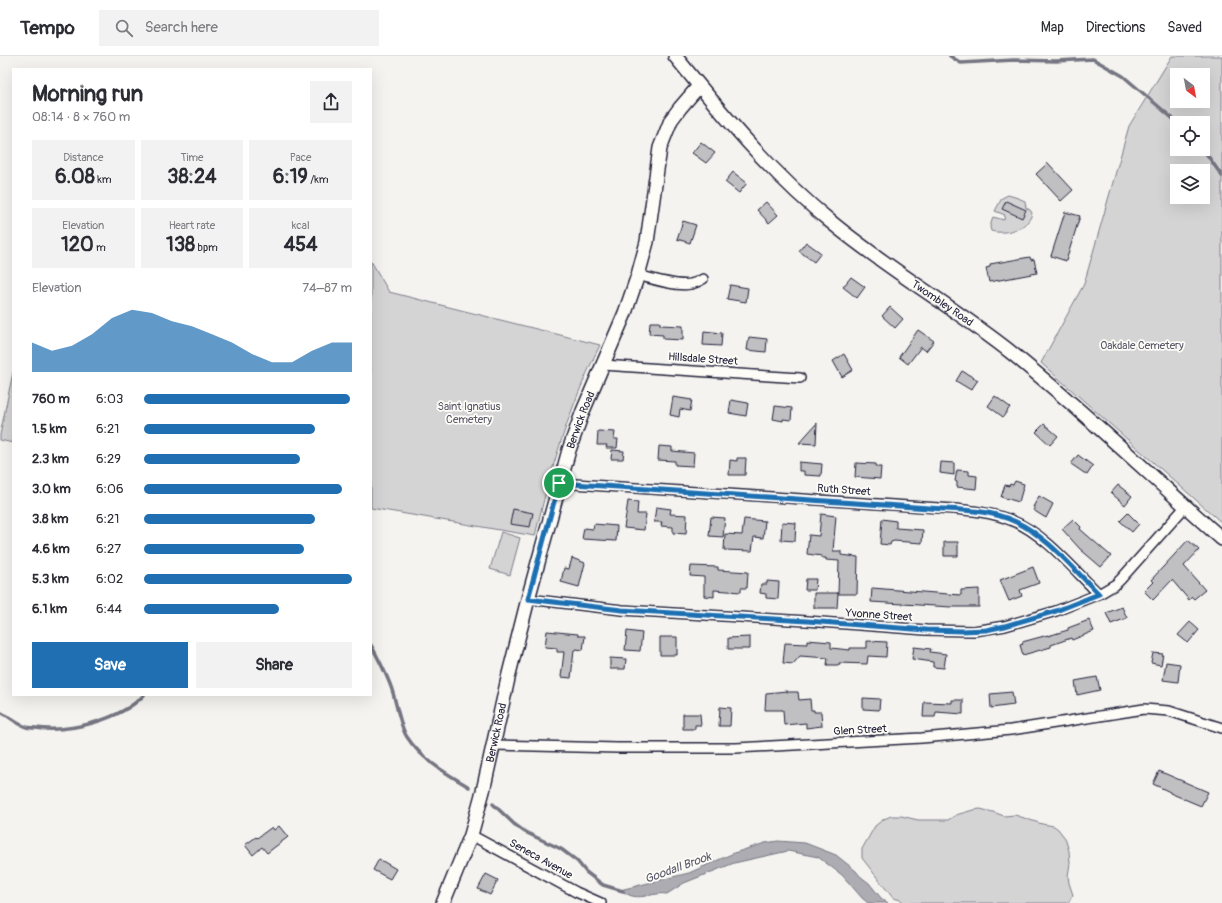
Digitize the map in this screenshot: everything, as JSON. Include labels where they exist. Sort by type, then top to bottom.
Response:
[{"type":"street","name":"Twombley Road","points":[[675,56],[754,150],[820,213],[871,254],[971,322],[1013,354],[1084,415],[1222,539]]},
{"type":"street","name":"Berwick Road","points":[[443,903],[471,835],[494,745],[509,674],[559,483],[583,411],[625,313],[638,275],[647,242],[660,148],[671,120],[700,86]]},
{"type":"street","points":[[638,275],[660,281],[685,285],[694,284],[703,279]]},
{"type":"street","name":"Hillsdale Street","points":[[603,364],[800,378]]},
{"type":"street","name":"Ruth Street","points":[[559,483],[944,509],[990,514],[1015,521],[1040,538],[1099,594]]},
{"type":"street","name":"Yvonne Street","points":[[528,599],[622,610],[926,630],[986,630],[1056,611],[1099,594],[1109,588],[1121,579],[1185,507]]},
{"type":"street","name":"Glen Street","points":[[494,745],[618,748],[736,748],[922,738],[1011,730],[1144,709],[1169,711],[1222,728]]},
{"type":"street","name":"Seneca Avenue","points":[[471,835],[576,892],[601,903]]},
{"type":"green space","name":"Oakdale Cemetery","points":[[1172,56],[1222,56],[1222,523],[1041,363],[1084,284],[1129,126]]},
{"type":"green space","points":[[1008,195],[1025,201],[1026,208],[1032,213],[1030,219],[1016,230],[1003,232],[991,231],[990,227],[993,217],[1004,220],[1005,215],[995,211],[1002,198]]},
{"type":"green space","name":"Saint Ignatius Cemetery","points":[[372,263],[389,292],[600,345],[570,415],[547,487],[535,536],[372,508]]},
{"type":"green space","points":[[12,377],[12,443],[0,440]]},
{"type":"green space","points":[[501,532],[520,538],[510,575],[490,569]]},
{"type":"green space","points":[[980,809],[1004,816],[1015,815],[1042,824],[1054,826],[1058,829],[1065,838],[1069,851],[1070,863],[1068,876],[1073,895],[1068,903],[904,903],[901,900],[893,898],[862,858],[862,849],[875,826],[891,816],[901,816],[918,820],[948,820],[956,815]]},
{"type":"shaded area","points":[[778,841],[805,843],[836,855],[869,883],[881,898],[888,903],[868,903],[842,875],[818,857],[788,851],[734,863],[684,883],[667,894],[636,897],[630,896],[620,890],[689,873],[734,853],[765,843]]},
{"type":"building","points":[[701,142],[715,153],[706,163],[692,153]]},
{"type":"building","points":[[1048,163],[1073,190],[1061,201],[1036,174]]},
{"type":"building","points":[[733,172],[747,183],[739,193],[725,182]]},
{"type":"building","points":[[1006,201],[1026,210],[1022,218],[1002,209]]},
{"type":"building","points":[[766,202],[778,215],[769,223],[757,210]]},
{"type":"building","points":[[1065,212],[1080,216],[1066,261],[1051,256]]},
{"type":"building","points":[[683,221],[696,225],[690,243],[677,239]]},
{"type":"building","points":[[806,242],[821,253],[814,262],[799,251]]},
{"type":"building","points":[[1030,257],[1031,260],[1034,259],[1037,273],[989,282],[986,268],[990,267],[990,264]]},
{"type":"building","points":[[851,277],[865,287],[857,298],[843,287]]},
{"type":"building","points":[[730,285],[748,288],[746,302],[727,299]]},
{"type":"building","points":[[890,307],[903,319],[895,328],[882,316]]},
{"type":"building","points":[[650,322],[660,322],[660,325],[683,326],[683,340],[663,339],[663,335],[649,334]]},
{"type":"building","points":[[918,330],[934,341],[926,351],[921,347],[908,364],[899,357]]},
{"type":"building","points":[[704,331],[722,333],[721,346],[703,345]]},
{"type":"building","points":[[749,337],[767,339],[766,352],[747,350]]},
{"type":"building","points":[[844,354],[853,370],[842,377],[833,361]]},
{"type":"building","points":[[962,371],[978,380],[971,390],[956,381]]},
{"type":"building","points":[[995,396],[1010,407],[1003,417],[988,406]]},
{"type":"building","points":[[673,397],[692,400],[690,411],[680,409],[679,417],[670,415]]},
{"type":"building","points":[[731,400],[748,403],[746,416],[729,413]]},
{"type":"building","points":[[775,406],[792,408],[791,420],[783,419],[783,421],[773,419]]},
{"type":"building","points":[[817,423],[816,444],[799,443]]},
{"type":"building","points":[[1044,424],[1058,436],[1050,445],[1036,432]]},
{"type":"building","points":[[598,431],[615,432],[614,439],[618,439],[617,448],[606,448],[607,445],[597,445]]},
{"type":"building","points":[[659,446],[672,447],[672,451],[694,453],[693,466],[675,465],[675,461],[658,460]]},
{"type":"building","points":[[612,450],[624,451],[623,459],[611,459]]},
{"type":"building","points":[[1078,455],[1093,466],[1087,475],[1071,464]]},
{"type":"building","points":[[737,458],[746,458],[745,475],[729,475],[730,460],[737,461]]},
{"type":"building","points":[[799,462],[822,464],[821,476],[804,475],[804,471],[799,471]]},
{"type":"building","points":[[941,462],[954,463],[954,475],[940,473]]},
{"type":"building","points":[[856,463],[876,464],[876,467],[881,467],[880,479],[855,477]]},
{"type":"building","points":[[957,470],[969,471],[969,475],[977,476],[976,489],[957,487],[957,482],[955,481]]},
{"type":"building","points":[[1015,481],[1024,484],[1019,502],[1001,497],[1005,485],[1013,485]]},
{"type":"building","points":[[1118,485],[1132,496],[1125,505],[1111,493]]},
{"type":"building","points":[[1039,496],[1053,504],[1046,518],[1033,510]]},
{"type":"building","points":[[628,501],[638,502],[637,514],[646,514],[644,530],[624,528]]},
{"type":"building","points":[[656,507],[671,509],[670,514],[687,515],[686,534],[673,533],[673,527],[661,526],[662,522],[654,522]]},
{"type":"building","points":[[513,509],[533,513],[530,527],[510,524]]},
{"type":"building","points":[[1128,513],[1139,524],[1132,532],[1120,521]]},
{"type":"building","points":[[821,514],[836,516],[833,551],[841,551],[841,555],[858,557],[857,594],[838,594],[839,561],[826,560],[826,558],[822,558],[822,556],[807,554],[809,535],[819,536]]},
{"type":"building","points":[[711,517],[725,518],[723,537],[709,536]]},
{"type":"building","points":[[744,519],[765,521],[763,538],[754,537],[752,551],[724,550],[725,534],[742,535]]},
{"type":"building","points":[[882,519],[896,521],[896,528],[923,530],[922,543],[894,541],[891,542],[890,545],[880,544]]},
{"type":"building","points":[[1073,519],[1081,527],[1080,529],[1111,556],[1101,567],[1080,549],[1062,529]]},
{"type":"building","points":[[782,522],[796,523],[795,541],[781,540]]},
{"type":"building","points":[[594,524],[617,526],[616,541],[582,539],[584,528],[593,529]]},
{"type":"building","points":[[1188,540],[1199,550],[1184,566],[1205,590],[1194,599],[1192,597],[1189,600],[1172,580],[1153,600],[1144,591],[1153,582],[1151,580]]},
{"type":"building","points":[[944,542],[958,542],[958,556],[944,556]]},
{"type":"building","points":[[572,558],[585,563],[579,587],[561,582],[564,568],[569,569]]},
{"type":"building","points":[[691,566],[718,567],[718,570],[748,572],[747,588],[741,588],[741,592],[714,590],[714,597],[704,596],[704,577],[690,576]]},
{"type":"building","points":[[1033,567],[1039,583],[1020,590],[1022,596],[1009,601],[1000,580]]},
{"type":"building","points":[[806,579],[816,579],[815,590],[805,590]]},
{"type":"building","points":[[767,581],[779,582],[778,599],[766,598],[766,594],[760,593],[761,584],[767,584]]},
{"type":"building","points":[[872,588],[961,595],[961,590],[979,589],[979,607],[951,607],[871,602]]},
{"type":"building","points":[[814,593],[838,593],[837,608],[814,608]]},
{"type":"building","points":[[1122,607],[1127,618],[1111,624],[1106,613]]},
{"type":"building","points":[[1089,620],[1094,631],[1072,640],[1071,638],[1051,645],[1051,647],[1023,655],[1020,645],[1023,644],[1022,642],[1068,630],[1068,628]]},
{"type":"building","points":[[1190,622],[1199,630],[1188,643],[1178,635]]},
{"type":"building","points":[[547,631],[585,636],[583,650],[574,650],[571,678],[561,677],[564,652],[557,652],[557,648],[545,647]]},
{"type":"building","points":[[627,631],[642,633],[640,651],[625,650]]},
{"type":"building","points":[[660,637],[677,637],[677,655],[660,655]]},
{"type":"building","points":[[750,637],[750,649],[728,649],[728,638]]},
{"type":"building","points":[[807,640],[831,642],[831,648],[850,650],[850,648],[867,648],[867,641],[887,642],[886,657],[868,656],[867,664],[839,663],[839,665],[827,665],[828,658],[800,656],[793,664],[783,663],[785,643],[807,644]]},
{"type":"building","points":[[914,647],[931,649],[930,652],[946,654],[944,668],[933,667],[933,662],[912,659]]},
{"type":"building","points":[[1153,653],[1163,654],[1161,665],[1151,663]]},
{"type":"building","points":[[610,658],[626,659],[625,669],[610,669]]},
{"type":"building","points":[[1166,662],[1180,664],[1178,682],[1163,680]]},
{"type":"building","points":[[1097,677],[1100,690],[1077,695],[1075,681]]},
{"type":"building","points":[[787,691],[798,692],[799,700],[810,699],[811,710],[814,710],[814,712],[821,712],[822,726],[806,728],[806,723],[784,725],[783,710],[765,710],[766,693]]},
{"type":"building","points":[[1012,692],[1014,705],[991,708],[990,694]]},
{"type":"building","points":[[863,698],[880,699],[879,710],[863,709]]},
{"type":"building","points":[[952,700],[963,700],[963,714],[936,712],[935,717],[923,717],[924,702],[952,703]]},
{"type":"building","points":[[720,707],[731,708],[730,726],[719,726]]},
{"type":"building","points":[[683,714],[700,714],[701,725],[695,725],[695,729],[683,729]]},
{"type":"building","points":[[1159,771],[1208,792],[1201,806],[1153,784]]},
{"type":"building","points":[[279,826],[288,837],[267,853],[262,847],[253,855],[245,845],[272,827],[274,830]]},
{"type":"building","points":[[379,859],[396,869],[390,879],[373,870]]},
{"type":"building","points":[[486,874],[498,880],[490,895],[478,889]]},
{"type":"waterway","points":[[950,56],[961,63],[1014,60],[1056,61],[1093,59],[1123,76],[1170,116]]},
{"type":"waterway","points":[[1208,156],[1222,176]]},
{"type":"waterway","name":"Goodall Brook","points":[[372,647],[389,680],[401,722],[407,737],[427,759],[469,787]]},
{"type":"waterway","name":"Goodall Brook","points":[[0,712],[27,727],[49,729],[63,728],[93,723],[108,718],[134,704],[143,696]]},
{"type":"waterway","name":"Goodall Brook","points":[[493,804],[514,824],[525,832],[561,849],[577,861],[586,872],[603,885],[623,891]]},
{"type":"route","points":[[559,483],[962,510],[990,514],[1015,521],[1046,542],[1099,594],[1056,611],[1005,626],[974,631],[926,630],[742,616],[622,610],[528,599],[559,483]]}]
